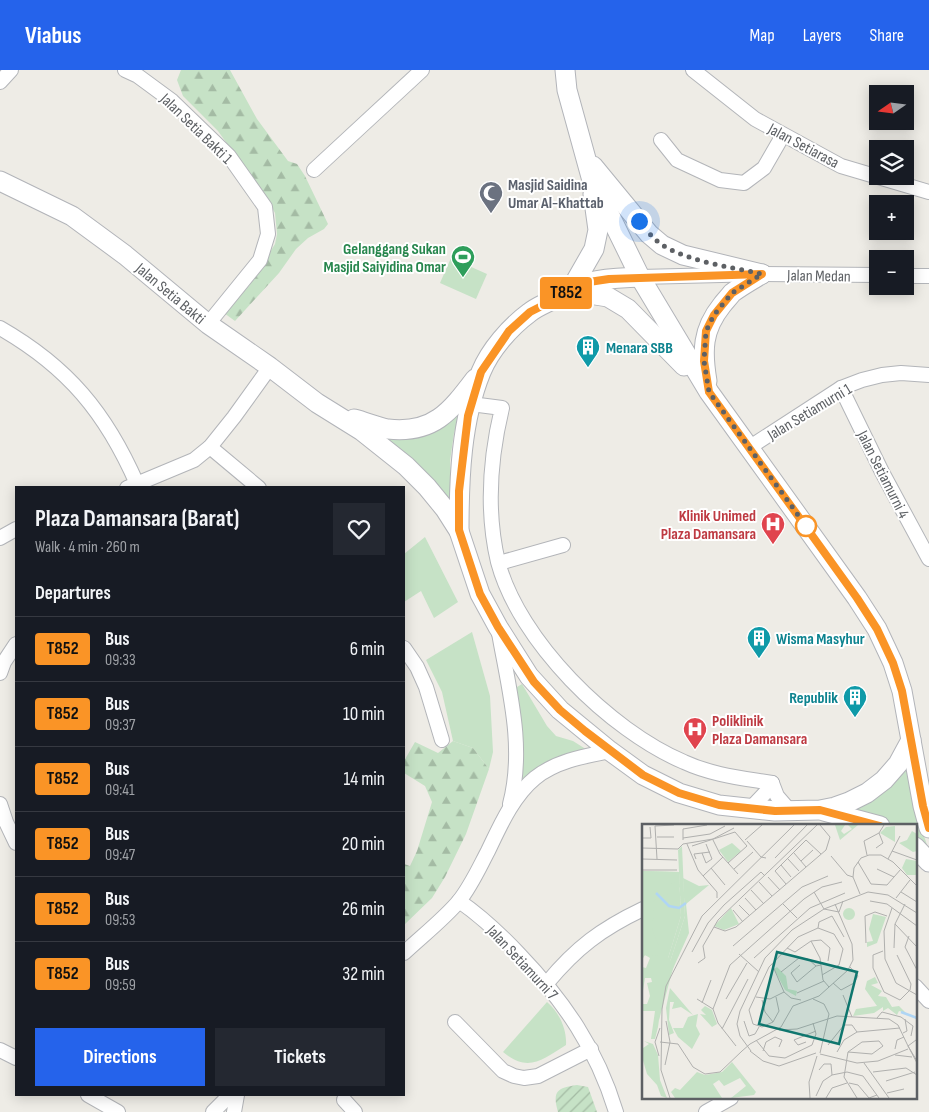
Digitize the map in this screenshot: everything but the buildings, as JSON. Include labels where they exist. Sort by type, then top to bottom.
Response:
[{"type":"street","points":[[0,82],[11,70]]},
{"type":"street","name":"Jalan Setia Bakti 1","points":[[125,70],[138,76],[172,100],[229,156],[265,208],[268,234],[260,260],[208,324]]},
{"type":"street","points":[[314,170],[422,70]]},
{"type":"street","points":[[565,70],[567,90],[591,178],[598,230],[594,249],[570,291],[608,297],[628,309],[709,392]]},
{"type":"street","name":"Jalan Setiarasa","points":[[693,70],[755,119],[841,166],[929,192]]},
{"type":"street","points":[[661,140],[677,160],[720,180],[744,183],[764,168],[783,134]]},
{"type":"street","points":[[585,157],[649,234],[662,245],[682,255],[762,274]]},
{"type":"street","points":[[591,178],[640,277],[709,392],[750,447],[877,629],[893,663],[902,691],[923,806],[929,828]]},
{"type":"street","name":"Jalan Setia Bakti","points":[[0,181],[72,216],[126,255],[208,324],[270,367],[317,404],[362,431],[406,466],[445,509],[459,530]]},
{"type":"street","points":[[709,392],[704,361],[706,331],[714,315],[732,293],[762,274]]},
{"type":"street","name":"Jalan Medan","points":[[640,277],[762,274],[869,276]]},
{"type":"street","points":[[914,276],[929,276]]},
{"type":"street","name":"Jalan Setia Bakti","points":[[336,414],[388,429],[408,430],[435,422],[462,397],[509,331],[530,312],[589,282],[640,277]]},
{"type":"street","points":[[0,328],[47,359],[91,403],[117,442],[132,486],[194,460],[210,447],[256,389],[270,367]]},
{"type":"street","name":"Jalan Setia Bakti","points":[[459,530],[459,491],[462,462],[471,404],[481,372]]},
{"type":"street","name":"Jalan Setiamurni 1","points":[[750,447],[841,388],[882,375],[901,373],[929,376]]},
{"type":"street","name":"Jalan Setiamurni 4","points":[[841,388],[882,472],[929,559]]},
{"type":"street","points":[[471,404],[502,408],[493,454],[490,497],[494,541],[499,563],[507,589],[518,609],[562,671],[611,719],[630,732],[684,762],[727,776],[772,783]]},
{"type":"street","points":[[210,447],[257,486]]},
{"type":"street","points":[[0,538],[15,530]]},
{"type":"street","points":[[459,530],[480,594],[498,627],[534,682],[560,710],[610,751],[643,775],[679,793],[719,805],[750,809],[790,811],[820,810],[835,807],[867,793],[884,780],[898,764],[910,740]]},
{"type":"street","points":[[499,563],[564,545]]},
{"type":"street","points":[[498,627],[516,730],[517,754],[515,776],[508,812]]},
{"type":"street","points":[[0,673],[4,662],[15,646]]},
{"type":"street","points":[[405,649],[417,667],[426,687],[442,740]]},
{"type":"street","points":[[405,952],[459,901],[474,878],[508,812],[535,778],[553,767],[572,759],[610,751]]},
{"type":"street","points":[[750,809],[772,783]]},
{"type":"street","points":[[772,783],[777,796],[790,811]]},
{"type":"street","points":[[0,804],[15,841]]},
{"type":"street","points":[[820,810],[872,824]]},
{"type":"street","points":[[916,849],[929,862]]},
{"type":"street","name":"Jalan Setiamurni 7","points":[[459,901],[471,909],[507,941],[547,983],[570,1015],[590,1049],[616,1112]]},
{"type":"street","points":[[547,983],[565,961],[586,942],[620,920],[642,910]]},
{"type":"street","points":[[916,987],[929,1001]]},
{"type":"street","points":[[455,1022],[503,1071],[514,1076],[524,1078],[538,1076],[590,1049]]},
{"type":"street","points":[[0,1050],[15,1058]]},
{"type":"street","points":[[90,1096],[118,1112]]},
{"type":"street","points":[[213,1112],[229,1096]]},
{"type":"street","points":[[234,1112],[237,1096]]},
{"type":"street","points":[[344,1100],[355,1112]]},
{"type":"street","points":[[706,1112],[727,1100]]},
{"type":"green space","points":[[181,70],[230,70],[257,119],[288,161],[297,164],[305,176],[328,224],[296,249],[279,273],[235,321],[224,313],[249,286],[275,244],[277,234],[275,213],[218,131],[183,96],[177,80]]},
{"type":"green space","name":"Gelanggang Sukan Masjid Saiyidina Omar","points":[[451,258],[487,274],[476,299],[440,283]]},
{"type":"green space","points":[[463,403],[454,433],[450,461],[452,511],[372,433],[393,436]]},
{"type":"green space","points":[[425,537],[458,602],[434,618],[421,591],[405,601],[405,553]]},
{"type":"green space","points":[[472,632],[490,696],[493,752],[489,769],[473,748],[453,741],[442,692],[426,660]]},
{"type":"green space","points":[[522,684],[547,726],[556,736],[573,741],[592,753],[580,755],[514,798],[512,690]]},
{"type":"green space","points":[[453,741],[473,748],[489,769],[466,834],[445,877],[432,898],[405,924],[405,864],[410,866],[417,851],[432,802],[425,786],[405,774],[405,759],[415,742],[438,753]]},
{"type":"green space","points":[[910,759],[923,833],[929,851],[916,841],[916,824],[890,824],[883,820],[850,811]]},
{"type":"green space","points":[[547,1002],[561,1021],[566,1045],[542,1059],[528,1063],[520,1062],[503,1052]]},
{"type":"green space","points":[[577,1085],[588,1087],[597,1112],[558,1112],[556,1095],[558,1092],[561,1089]]},
{"type":"bus line","name":"T852","points":[[876,824],[820,810],[775,811],[719,805],[679,793],[643,775],[610,751],[560,710],[529,676],[480,594],[459,530],[459,491],[462,453],[468,416],[481,372],[509,331],[530,312],[589,282],[640,277],[762,274],[732,293],[714,315],[706,331],[704,361],[709,392],[750,447],[877,629],[893,663],[902,691],[923,806],[929,828]]},
{"type":"place","name":"Masjid Saidina Umar Al-Khattab","points":[[491,214]]},
{"type":"place","name":"Gelanggang Sukan Masjid Saiyidina Omar","points":[[463,278]]},
{"type":"place","name":"Menara SBB","points":[[588,368]]},
{"type":"place","name":"Klinik Unimed Plaza Damansara","points":[[773,545]]},
{"type":"place","name":"Wisma Masyhur","points":[[759,659]]},
{"type":"place","name":"Republik","points":[[855,718]]},
{"type":"place","name":"Poliklinik Plaza Damansara","points":[[695,750]]},
{"type":"route","points":[[639,221],[649,234],[662,245],[682,255],[762,274],[732,293],[714,315],[706,331],[704,361],[709,392],[806,526]]}]
